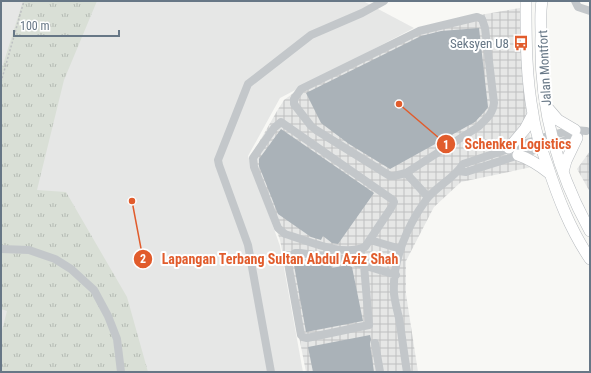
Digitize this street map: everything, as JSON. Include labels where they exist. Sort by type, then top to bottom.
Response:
[{"type":"main road","name":"Jalan Montfort","points":[[526,1],[526,44],[532,114],[550,174],[568,221],[590,259]]},
{"type":"main road","name":"Jalan Montfort","points":[[542,1],[540,54],[545,104],[552,139],[563,172],[581,215],[590,231]]},
{"type":"main road","points":[[545,104],[558,120],[582,132],[571,149],[563,172]]},
{"type":"main road","points":[[532,114],[514,152],[528,158],[550,174]]},
{"type":"street","points":[[271,372],[248,245],[218,160],[248,84],[311,35],[362,13],[384,1]]},
{"type":"street","points":[[575,1],[578,7],[590,11]]},
{"type":"street","points":[[477,17],[482,19],[485,28],[494,103],[491,114],[478,127],[406,173],[390,176],[316,130],[311,126],[294,104],[294,100],[301,89],[419,31],[477,17]]},
{"type":"street","points":[[281,122],[393,200],[391,208],[370,240],[365,247],[360,250],[341,251],[285,234],[278,228],[254,167],[253,158],[278,124],[281,122]]},
{"type":"street","points":[[406,372],[394,294],[401,249],[416,213],[428,197],[458,171],[463,164],[514,152],[552,139],[582,132]]},
{"type":"street","points":[[406,173],[428,197]]},
{"type":"street","points":[[370,240],[401,249]]},
{"type":"street","points":[[1,248],[29,250],[55,259],[71,269],[94,290],[108,316],[117,339],[122,372]]},
{"type":"street","points":[[364,265],[369,325],[306,338],[303,337],[301,335],[288,269],[288,263],[295,253],[351,260],[396,275]]},
{"type":"street","points":[[375,343],[380,372]]},
{"type":"path","points":[[1,82],[24,1]]},
{"type":"shaded area","points":[[1,1],[363,1],[414,28],[280,98],[248,156],[280,246],[303,372],[1,372]]},
{"type":"shaded area","points":[[520,8],[532,167],[461,182],[434,207],[406,261],[406,294],[418,372],[306,372],[280,240],[250,158],[277,111],[284,100],[296,91],[415,30],[474,16]]},
{"type":"shaded area","points":[[590,151],[590,192],[577,169]]},
{"type":"green space","points":[[23,1],[97,1],[64,80],[37,190],[66,192],[127,297],[148,372],[1,372],[1,334],[7,311],[1,309],[1,71]]},
{"type":"building","points":[[479,28],[488,107],[475,122],[390,169],[349,144],[321,123],[306,93],[421,36],[441,31]]},
{"type":"building","points":[[281,129],[374,193],[338,244],[332,243],[323,236],[321,240],[311,237],[278,214],[259,166],[259,159]]},
{"type":"building","points":[[318,261],[330,263],[332,268],[347,265],[352,267],[363,321],[306,332],[294,265]]},
{"type":"building","points":[[370,335],[374,372],[313,372],[308,347]]},
{"type":"place","name":"Seksyen U8","points":[[521,43]]},
{"type":"place","name":"Schenker Logistics","points":[[399,104]]},
{"type":"place","name":"Lapangan Terbang Sultan Abdul Aziz Shah","points":[[132,201]]}]
